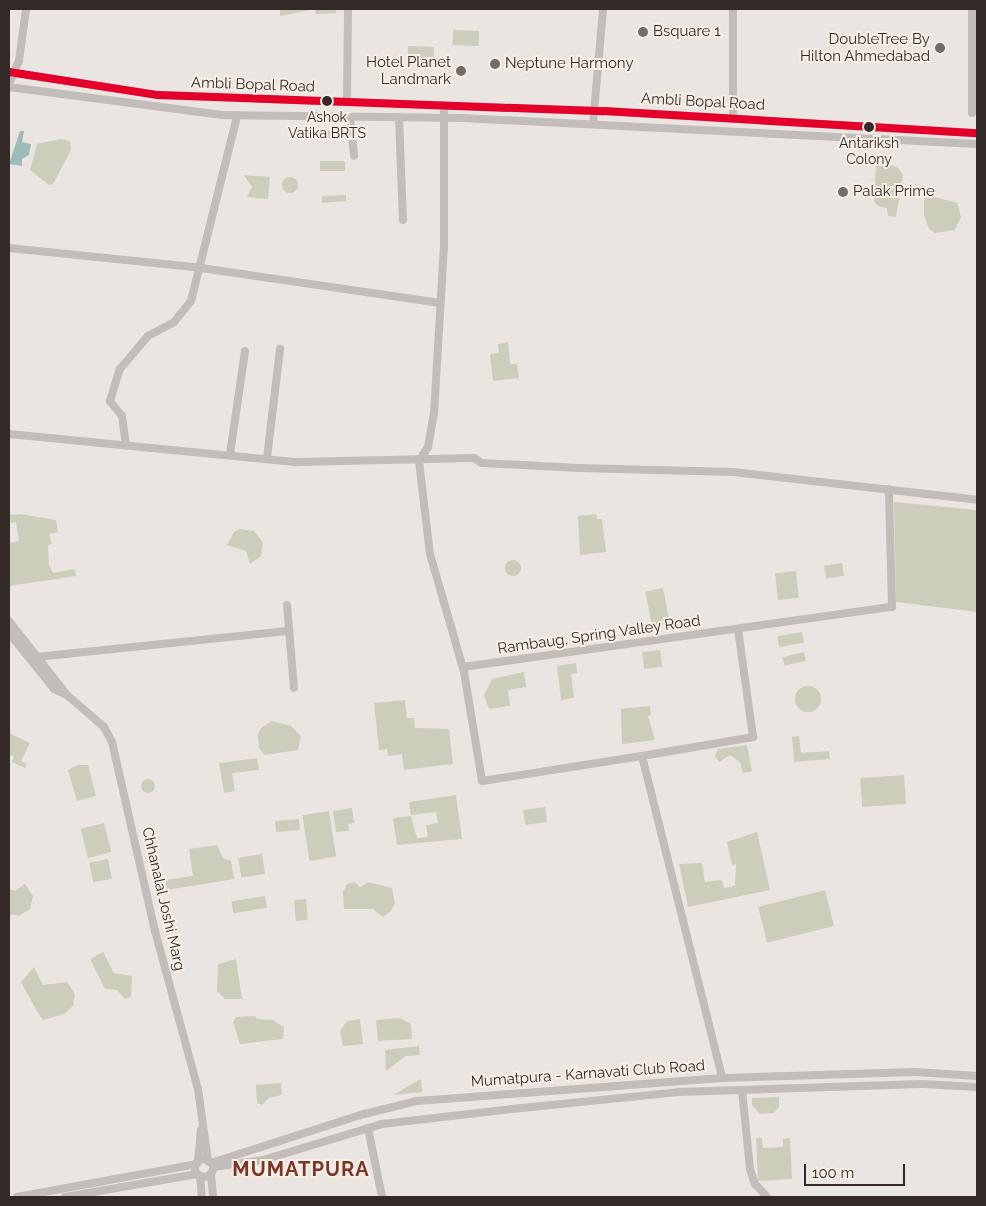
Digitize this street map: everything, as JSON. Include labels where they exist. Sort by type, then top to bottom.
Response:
[{"type":"street","points":[[9,85],[11,71],[19,61],[26,9]]},
{"type":"street","points":[[347,102],[348,9]]},
{"type":"street","points":[[593,124],[603,9]]},
{"type":"street","points":[[732,118],[733,9]]},
{"type":"street","points":[[972,9],[974,52],[972,113]]},
{"type":"street","name":"Ambli Bopal Road","points":[[11,71],[158,95],[593,111],[977,132]]},
{"type":"street","name":"Ambli Bopal Road","points":[[9,85],[236,116],[445,118],[977,144]]},
{"type":"street","points":[[444,105],[445,206],[432,433],[428,447],[419,461],[430,554],[463,667],[482,781],[753,737],[738,629]]},
{"type":"street","points":[[126,445],[122,416],[110,401],[120,369],[148,336],[174,322],[191,301],[236,116]]},
{"type":"street","points":[[350,117],[354,156]]},
{"type":"street","points":[[399,117],[403,220]]},
{"type":"street","points":[[9,248],[200,268],[440,303]]},
{"type":"street","points":[[266,458],[280,349]]},
{"type":"street","points":[[230,454],[245,351]]},
{"type":"street","points":[[9,434],[297,462],[419,461],[474,458],[482,463],[569,468],[733,472],[833,485],[889,488],[977,500]]},
{"type":"street","name":"Rambaug, Spring Valley Road","points":[[463,667],[892,607],[889,488]]},
{"type":"street","points":[[287,606],[294,688]]},
{"type":"street","name":"Chhanalal Joshi Marg","points":[[9,620],[67,695],[104,727],[112,742],[155,931],[198,1089],[211,1166],[213,1197]]},
{"type":"street","points":[[36,657],[288,631]]},
{"type":"street","name":"Chhanalal Joshi Marg","points":[[9,633],[54,689],[67,695]]},
{"type":"street","points":[[642,756],[722,1078]]},
{"type":"street","name":"Mumatpura - Karnavati Club Road","points":[[211,1166],[364,1114],[416,1101],[722,1078],[915,1072],[977,1076]]},
{"type":"street","name":"Mumatpura - Karnavati Club Road","points":[[211,1166],[263,1160],[368,1128],[678,1092],[922,1084],[977,1087]]},
{"type":"street","points":[[742,1090],[750,1169],[755,1184],[767,1197]]},
{"type":"street","name":"Chhanalal Joshi Marg","points":[[202,1197],[197,1163],[203,1126]]},
{"type":"street","points":[[368,1128],[382,1197]]},
{"type":"street","points":[[17,1197],[197,1163],[211,1166]]},
{"type":"street","points":[[65,1197],[198,1175],[211,1166]]},
{"type":"green space","points":[[280,9],[315,9],[280,16]]},
{"type":"green space","points":[[315,9],[336,9],[336,13],[316,14]]},
{"type":"green space","points":[[453,30],[479,31],[478,46],[452,45]]},
{"type":"green space","points":[[408,46],[434,47],[433,61],[408,60]]},
{"type":"green space","points":[[321,130],[342,131],[342,139],[321,138]]},
{"type":"green space","points":[[61,139],[70,141],[71,150],[53,184],[49,185],[30,170],[37,144]]},
{"type":"green space","points":[[320,161],[345,161],[345,171],[320,171]]},
{"type":"green space","points":[[886,163],[898,168],[903,175],[896,217],[888,216],[887,208],[878,206],[874,201],[876,164]]},
{"type":"green space","points":[[244,175],[270,177],[268,199],[247,197],[252,187]]},
{"type":"green space","points":[[287,177],[293,177],[298,182],[296,191],[287,193],[282,188],[282,182]]},
{"type":"green space","points":[[346,195],[346,201],[322,203],[322,196]]},
{"type":"green space","points":[[927,195],[957,203],[961,217],[955,230],[935,233],[929,229],[924,215],[924,200]]},
{"type":"green space","points":[[508,342],[510,364],[517,364],[519,378],[493,381],[490,354],[499,353],[498,344]]},
{"type":"green space","points":[[894,502],[977,510],[977,612],[896,602]]},
{"type":"green space","points":[[20,514],[56,520],[58,532],[49,534],[52,544],[48,545],[49,565],[53,573],[75,569],[76,576],[9,586],[9,543],[19,541],[16,522],[11,523],[10,515]]},
{"type":"green space","points":[[596,514],[597,519],[602,519],[606,552],[580,555],[578,516]]},
{"type":"green space","points":[[240,529],[254,531],[263,542],[261,556],[250,564],[246,551],[227,545],[234,532]]},
{"type":"green space","points":[[513,560],[519,562],[521,568],[519,574],[513,576],[507,574],[505,568],[507,562]]},
{"type":"green space","points":[[842,563],[844,576],[826,579],[824,566]]},
{"type":"green space","points":[[796,571],[799,598],[778,600],[775,573]]},
{"type":"green space","points":[[663,588],[670,623],[652,627],[645,591]]},
{"type":"green space","points":[[802,632],[804,643],[779,647],[777,636]]},
{"type":"green space","points":[[660,650],[662,667],[644,669],[642,652]]},
{"type":"green space","points":[[804,652],[806,661],[785,666],[783,657]]},
{"type":"green space","points":[[576,663],[577,673],[571,674],[574,698],[561,700],[557,666]]},
{"type":"green space","points":[[524,672],[526,687],[508,690],[510,706],[489,709],[484,695],[492,679]]},
{"type":"green space","points":[[808,686],[817,690],[821,699],[817,708],[808,712],[799,708],[795,699],[799,690]]},
{"type":"green space","points":[[405,700],[407,718],[414,718],[415,728],[449,729],[453,764],[404,770],[402,754],[388,756],[387,749],[379,750],[374,703]]},
{"type":"green space","points":[[650,706],[651,715],[648,716],[655,740],[622,744],[621,709]]},
{"type":"green space","points":[[272,721],[291,726],[301,736],[298,750],[265,755],[259,748],[258,734],[261,728]]},
{"type":"green space","points":[[9,733],[30,743],[21,761],[27,764],[25,768],[12,762],[14,757],[9,754]]},
{"type":"green space","points":[[799,736],[801,753],[829,751],[830,759],[794,762],[792,737]]},
{"type":"green space","points":[[747,745],[752,771],[743,773],[740,762],[730,755],[719,762],[715,756],[718,749]]},
{"type":"green space","points":[[257,758],[259,770],[232,773],[235,791],[224,793],[219,763]]},
{"type":"green space","points":[[77,765],[88,765],[96,796],[77,801],[68,770]]},
{"type":"green space","points":[[904,775],[906,804],[862,807],[860,778]]},
{"type":"green space","points":[[145,779],[151,779],[155,786],[151,793],[145,793],[141,789],[141,783]]},
{"type":"green space","points":[[456,795],[462,839],[397,845],[393,818],[411,816],[417,838],[428,837],[426,825],[438,823],[436,812],[411,815],[409,802]]},
{"type":"green space","points":[[545,807],[547,822],[525,825],[523,810]]},
{"type":"green space","points":[[352,808],[354,823],[348,824],[349,831],[336,832],[333,811]]},
{"type":"green space","points":[[329,811],[336,856],[310,861],[302,815]]},
{"type":"green space","points":[[299,819],[300,830],[276,832],[275,821]]},
{"type":"green space","points":[[104,823],[111,852],[88,858],[81,829]]},
{"type":"green space","points":[[757,832],[770,890],[688,907],[679,864],[702,863],[705,882],[722,880],[724,888],[735,886],[736,864],[732,865],[727,842]]},
{"type":"green space","points":[[217,845],[223,858],[231,861],[234,879],[167,890],[165,880],[193,876],[189,849]]},
{"type":"green space","points":[[262,854],[265,874],[241,878],[238,858]]},
{"type":"green space","points":[[108,859],[112,879],[93,882],[89,863]]},
{"type":"green space","points":[[354,882],[360,887],[368,882],[392,888],[395,903],[391,911],[383,917],[373,909],[344,909],[343,892],[347,884]]},
{"type":"green space","points":[[25,884],[33,896],[30,909],[19,916],[9,914],[9,889],[15,891]]},
{"type":"green space","points":[[825,890],[834,926],[767,943],[758,907]]},
{"type":"green space","points":[[265,896],[267,908],[233,913],[231,901]]},
{"type":"green space","points":[[306,899],[308,920],[296,921],[294,900]]},
{"type":"green space","points":[[103,952],[114,973],[132,976],[131,997],[125,999],[117,990],[105,989],[90,959]]},
{"type":"green space","points":[[236,959],[242,999],[225,999],[217,991],[218,964]]},
{"type":"green space","points":[[34,967],[43,985],[67,982],[75,994],[73,1006],[64,1014],[43,1020],[38,1013],[21,982]]},
{"type":"green space","points":[[255,1016],[257,1019],[273,1020],[284,1027],[283,1039],[240,1044],[233,1022],[236,1017]]},
{"type":"green space","points":[[400,1018],[411,1024],[412,1039],[378,1041],[376,1020]]},
{"type":"green space","points":[[360,1019],[363,1044],[343,1046],[340,1031],[347,1021]]},
{"type":"green space","points":[[419,1046],[420,1055],[406,1056],[386,1071],[385,1050]]},
{"type":"green space","points":[[421,1079],[422,1092],[393,1095]]},
{"type":"green space","points":[[281,1083],[282,1095],[269,1098],[262,1105],[257,1103],[256,1085]]},
{"type":"green space","points":[[779,1097],[779,1107],[774,1113],[760,1114],[752,1105],[752,1098]]},
{"type":"green space","points":[[756,1138],[762,1138],[763,1148],[783,1147],[783,1139],[790,1138],[792,1179],[758,1181]]},
{"type":"water","points":[[20,131],[24,131],[22,142],[31,144],[29,155],[22,159],[22,166],[9,164]]},
{"type":"transit line","points":[[9,72],[158,95],[604,111],[977,133]]},
{"type":"place","name":"Bsquare 1","points":[[643,32]]},
{"type":"place","name":"DoubleTree By Hilton Ahmedabad","points":[[940,48]]},
{"type":"place","name":"Neptune Harmony","points":[[495,64]]},
{"type":"place","name":"Hotel Planet Landmark","points":[[461,71]]},
{"type":"place","name":"Ashok Vatika BRTS","points":[[327,101]]},
{"type":"place","name":"Antariksh Colony","points":[[869,127]]},
{"type":"place","name":"Palak Prime","points":[[843,192]]},
{"type":"district","name":"MUMATPURA","points":[[301,1169]]}]
